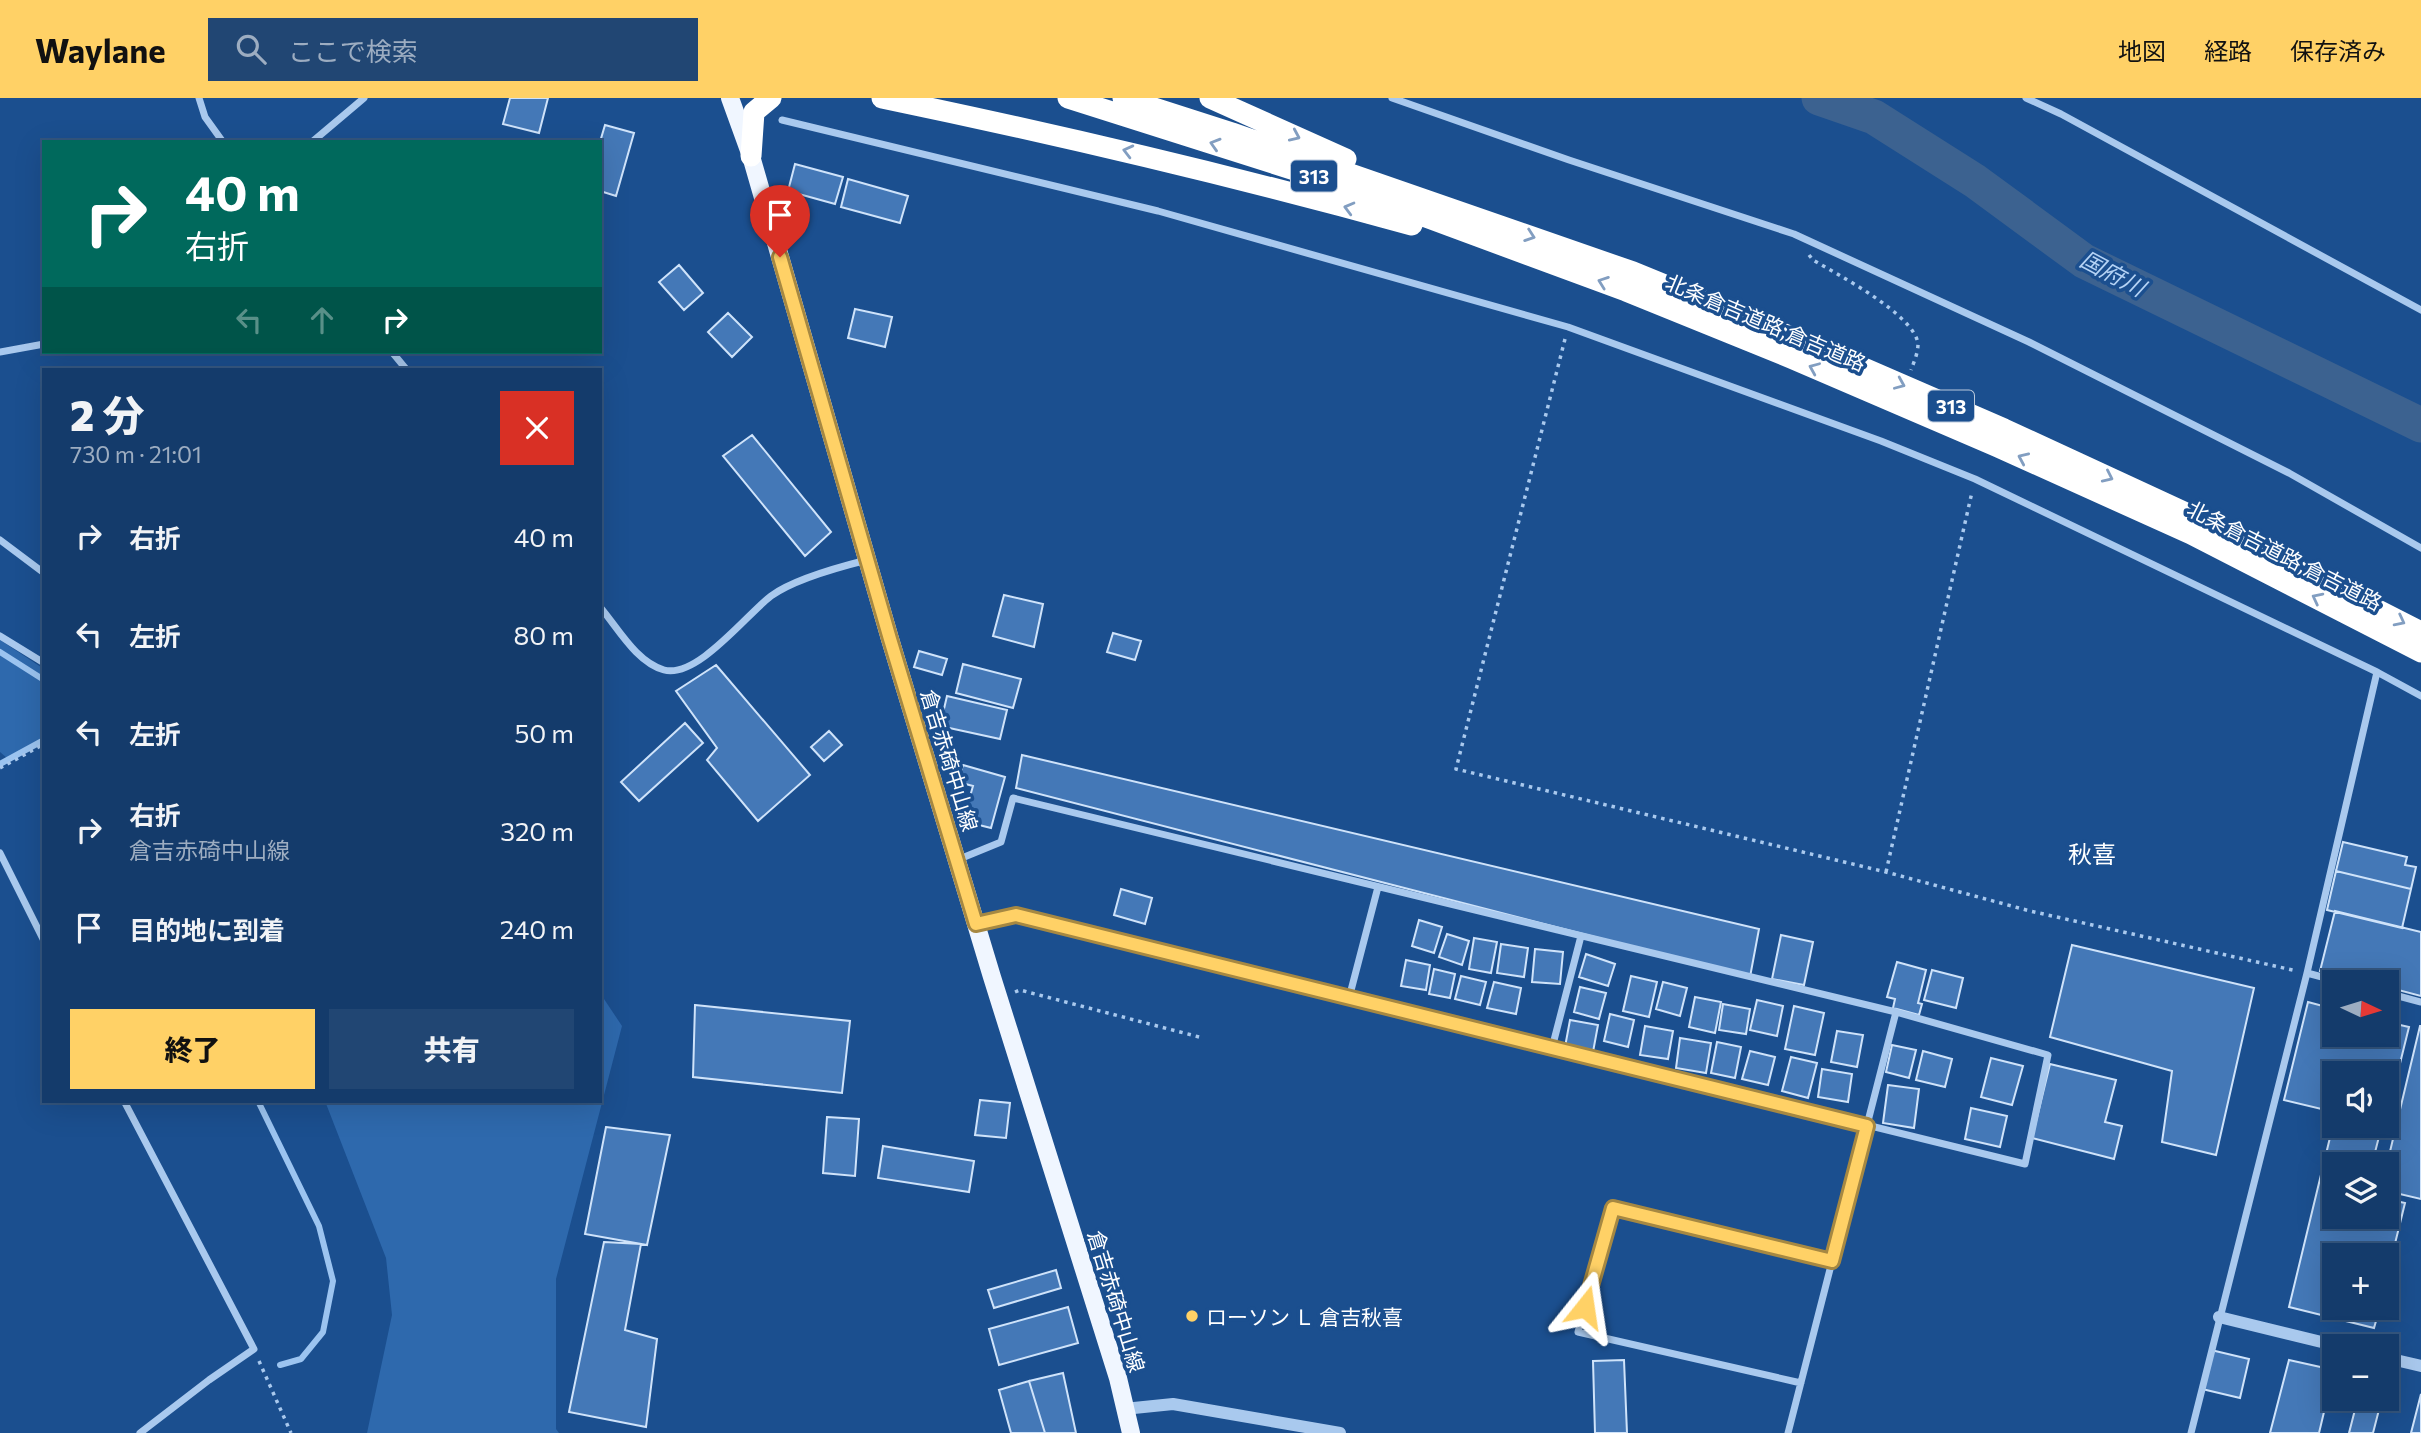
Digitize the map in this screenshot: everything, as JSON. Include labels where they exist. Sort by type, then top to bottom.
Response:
[{"type":"highway","points":[[751,156],[754,112],[771,98]]},
{"type":"highway","points":[[882,98],[1087,141],[1281,189],[1556,265]]},
{"type":"highway","name":"北条倉吉道路;倉吉道路","points":[[1068,98],[1323,179],[1626,291],[1791,358],[1997,446],[2191,534],[2421,652]]},
{"type":"highway","name":"北条倉吉道路;倉吉道路","points":[[1123,98],[1633,272],[1799,340],[2004,429],[2199,519],[2421,632]]},
{"type":"highway","points":[[1210,98],[1466,213]]},
{"type":"main road","name":"倉吉赤碕中山線","points":[[730,98],[751,156],[956,860],[1118,1378],[1131,1433]]},
{"type":"street","points":[[199,98],[205,117],[222,140]]},
{"type":"street","points":[[314,140],[364,98]]},
{"type":"street","points":[[1392,98],[1794,234],[2029,342],[2289,473],[2421,548]]},
{"type":"street","points":[[2026,98],[2061,114],[2421,310]]},
{"type":"street","points":[[782,120],[1158,211],[1568,327],[1881,440],[1975,479],[2377,672],[2421,696]]},
{"type":"street","points":[[0,352],[42,344]]},
{"type":"street","points":[[394,354],[405,368]]},
{"type":"street","points":[[0,540],[42,572]]},
{"type":"street","points":[[602,609],[644,659],[666,671],[684,668],[699,661],[773,594],[825,571],[868,559]]},
{"type":"street","points":[[0,636],[42,662]]},
{"type":"street","points":[[2191,1433],[2307,973],[2377,672]]},
{"type":"street","points":[[956,860],[1000,842],[1013,798],[1896,1012],[2048,1055],[2025,1164],[1016,915],[976,924]]},
{"type":"street","points":[[0,853],[42,937]]},
{"type":"street","points":[[1349,998],[1378,887]]},
{"type":"street","points":[[1552,1048],[1581,936]]},
{"type":"street","points":[[2307,973],[2322,977]]},
{"type":"street","points":[[2399,996],[2421,1002]]},
{"type":"street","points":[[1788,1433],[1896,1012]]},
{"type":"street","points":[[125,1103],[254,1349],[140,1433]]},
{"type":"street","points":[[1801,1383],[1578,1332],[1613,1208],[1832,1261]]},
{"type":"street","points":[[2219,1317],[2322,1342]]},
{"type":"street","points":[[2399,1361],[2421,1366]]},
{"type":"street","points":[[1124,1409],[1173,1404],[1340,1433]]},
{"type":"path","points":[[1794,234],[1813,260],[1876,296],[1905,323],[1918,341],[1911,372]]},
{"type":"path","points":[[1568,327],[1456,769],[1886,872],[2030,911],[2307,973]]},
{"type":"path","points":[[1886,872],[1975,479]]},
{"type":"path","points":[[0,768],[42,745]]},
{"type":"path","points":[[998,997],[1020,990],[1203,1038]]},
{"type":"path","points":[[254,1349],[292,1433]]},
{"type":"shaded area","points":[[0,640],[42,668],[42,740],[7,758],[0,752]]},
{"type":"shaded area","points":[[602,996],[622,1026],[602,1103]]},
{"type":"shaded area","points":[[326,1103],[602,1103],[556,1279],[556,1429],[559,1433],[367,1433],[392,1315],[386,1258]]},
{"type":"building","points":[[510,98],[548,98],[539,133],[503,124]]},
{"type":"building","points":[[605,125],[634,133],[616,196],[602,192],[601,140]]},
{"type":"building","points":[[795,164],[843,177],[835,204],[788,191]]},
{"type":"building","points":[[848,179],[908,196],[900,223],[841,207]]},
{"type":"building","points":[[679,265],[703,293],[684,310],[659,282]]},
{"type":"building","points":[[855,309],[892,317],[885,347],[848,338]]},
{"type":"building","points":[[728,313],[752,337],[732,357],[708,332]]},
{"type":"building","points":[[752,435],[831,532],[805,556],[723,456]]},
{"type":"building","points":[[1004,595],[1043,604],[1034,647],[993,636]]},
{"type":"building","points":[[1113,633],[1141,641],[1135,660],[1107,652]]},
{"type":"building","points":[[919,651],[947,659],[942,675],[914,667]]},
{"type":"building","points":[[963,664],[1021,679],[1013,708],[956,693]]},
{"type":"building","points":[[716,665],[810,775],[758,821],[707,760],[717,748],[676,691]]},
{"type":"building","points":[[947,696],[1007,710],[1000,739],[940,726]]},
{"type":"building","points":[[685,723],[703,743],[639,801],[621,782]]},
{"type":"building","points":[[829,731],[842,745],[824,761],[811,747]]},
{"type":"building","points":[[1022,755],[1759,929],[1750,977],[1016,788]]},
{"type":"building","points":[[963,765],[1005,777],[991,828],[963,821],[973,786],[958,782]]},
{"type":"building","points":[[2343,842],[2407,857],[2405,865],[2416,867],[2411,889],[2336,871]]},
{"type":"building","points":[[2336,871],[2411,889],[2402,928],[2327,910]]},
{"type":"building","points":[[1121,889],[1152,898],[1145,924],[1114,915]]},
{"type":"building","points":[[2335,911],[2421,932],[2421,996],[2399,990],[2399,970],[2320,971]]},
{"type":"building","points":[[1419,920],[1442,927],[1434,953],[1412,946]]},
{"type":"building","points":[[1447,934],[1469,941],[1462,965],[1439,957]]},
{"type":"building","points":[[1781,935],[1813,942],[1804,985],[1772,979]]},
{"type":"building","points":[[1474,938],[1497,942],[1491,973],[1469,969]]},
{"type":"building","points":[[1501,944],[1528,948],[1524,977],[1497,973]]},
{"type":"building","points":[[2072,945],[2254,988],[2216,1155],[2162,1142],[2172,1071],[2050,1037]]},
{"type":"building","points":[[1535,949],[1563,952],[1560,984],[1532,982]]},
{"type":"building","points":[[1586,954],[1615,964],[1608,986],[1579,977]]},
{"type":"building","points":[[1406,960],[1430,965],[1426,990],[1401,986]]},
{"type":"building","points":[[1897,962],[1926,970],[1918,1003],[1922,1004],[1919,1015],[1893,1008],[1895,999],[1887,997]]},
{"type":"building","points":[[1434,969],[1455,974],[1450,998],[1429,994]]},
{"type":"building","points":[[1932,970],[1963,978],[1956,1008],[1924,1000]]},
{"type":"building","points":[[1461,976],[1486,982],[1480,1005],[1455,999]]},
{"type":"building","points":[[1631,976],[1657,982],[1649,1017],[1623,1011]]},
{"type":"building","points":[[1494,982],[1521,988],[1516,1014],[1487,1008]]},
{"type":"building","points":[[1663,982],[1687,988],[1680,1016],[1656,1009]]},
{"type":"building","points":[[1580,987],[1606,993],[1599,1019],[1574,1012]]},
{"type":"building","points":[[1695,997],[1721,1002],[1715,1033],[1689,1027]]},
{"type":"building","points":[[1757,1000],[1783,1006],[1777,1036],[1750,1030]]},
{"type":"building","points":[[2308,1002],[2322,1006],[2322,1047],[2399,1047],[2399,1025],[2409,1027],[2399,1067],[2399,1061],[2322,1061],[2322,1109],[2284,1100]]},
{"type":"building","points":[[1723,1004],[1750,1009],[1746,1034],[1719,1030]]},
{"type":"building","points":[[695,1005],[850,1021],[842,1093],[693,1077]]},
{"type":"building","points":[[1794,1006],[1824,1013],[1815,1055],[1785,1049]]},
{"type":"building","points":[[1610,1014],[1634,1020],[1628,1047],[1604,1041]]},
{"type":"building","points":[[1570,1020],[1598,1025],[1593,1052],[1565,1047]]},
{"type":"building","points":[[1645,1026],[1673,1031],[1668,1059],[1640,1055]]},
{"type":"building","points":[[2421,1026],[2421,1199],[2399,1194],[2399,1152],[2390,1152],[2393,1138],[2399,1138],[2399,1114]]},
{"type":"building","points":[[1837,1031],[1863,1035],[1857,1067],[1831,1062]]},
{"type":"building","points":[[1680,1038],[1711,1043],[1706,1073],[1676,1068]]},
{"type":"building","points":[[1717,1042],[1741,1047],[1735,1078],[1711,1073]]},
{"type":"building","points":[[1892,1045],[1916,1050],[1909,1078],[1886,1072]]},
{"type":"building","points":[[1750,1051],[1775,1057],[1768,1085],[1742,1079]]},
{"type":"building","points":[[1923,1051],[1952,1059],[1945,1087],[1916,1080]]},
{"type":"building","points":[[1791,1057],[1817,1063],[1808,1098],[1782,1091]]},
{"type":"building","points":[[1991,1058],[2023,1066],[2012,1105],[1981,1097]]},
{"type":"building","points":[[2050,1064],[2116,1080],[2105,1122],[2122,1126],[2114,1159],[2032,1138]]},
{"type":"building","points":[[1822,1069],[1852,1074],[1848,1102],[1818,1097]]},
{"type":"building","points":[[1888,1085],[1919,1089],[1914,1128],[1883,1123]]},
{"type":"building","points":[[980,1100],[1010,1103],[1006,1138],[975,1135]]},
{"type":"building","points":[[1971,1108],[2007,1116],[2000,1147],[1965,1139]]},
{"type":"building","points":[[827,1117],[859,1119],[855,1176],[823,1173]]},
{"type":"building","points":[[606,1127],[670,1135],[647,1245],[585,1234]]},
{"type":"building","points":[[2330,1138],[2379,1138],[2375,1152],[2326,1152]]},
{"type":"building","points":[[883,1146],[974,1161],[969,1192],[878,1178]]},
{"type":"building","points":[[2322,1171],[2322,1229],[2399,1229],[2395,1243],[2322,1243],[2322,1315],[2289,1307]]},
{"type":"building","points":[[2399,1202],[2405,1203],[2399,1227]]},
{"type":"building","points":[[604,1242],[641,1244],[625,1330],[657,1339],[646,1427],[569,1412]]},
{"type":"building","points":[[1056,1270],[1061,1288],[994,1308],[988,1290]]},
{"type":"building","points":[[1068,1307],[1078,1343],[999,1365],[989,1329]]},
{"type":"building","points":[[2342,1320],[2376,1320],[2374,1328]]},
{"type":"building","points":[[2211,1350],[2249,1359],[2240,1398],[2202,1389]]},
{"type":"building","points":[[1624,1360],[1627,1433],[1595,1433],[1593,1361]]},
{"type":"building","points":[[2289,1360],[2322,1367],[2322,1411],[2324,1411],[2319,1433],[2270,1433]]},
{"type":"building","points":[[1063,1373],[1076,1433],[1045,1433],[1029,1381]]},
{"type":"building","points":[[1029,1381],[1045,1433],[1011,1433],[999,1390]]},
{"type":"building","points":[[2421,1394],[2421,1433],[2411,1433]]},
{"type":"building","points":[[2355,1411],[2379,1411],[2373,1433],[2349,1433]]},
{"type":"waterway","name":"国府川","points":[[1819,98],[1874,117],[1975,181],[2084,261],[2421,425]]},
{"type":"waterway","points":[[0,652],[42,679]]},
{"type":"waterway","points":[[0,764],[42,741]]},
{"type":"waterway","points":[[259,1103],[319,1226],[333,1281],[323,1332],[301,1359],[280,1365]]},
{"type":"place","name":"ローソン Ｌ 倉吉秋喜","points":[[1192,1316]]},
{"type":"district","name":"秋喜","points":[[2092,853]]},
{"type":"route","points":[[780,257],[890,639],[976,924],[1016,915],[1867,1126],[1832,1261],[1613,1208],[1585,1307]]}]
